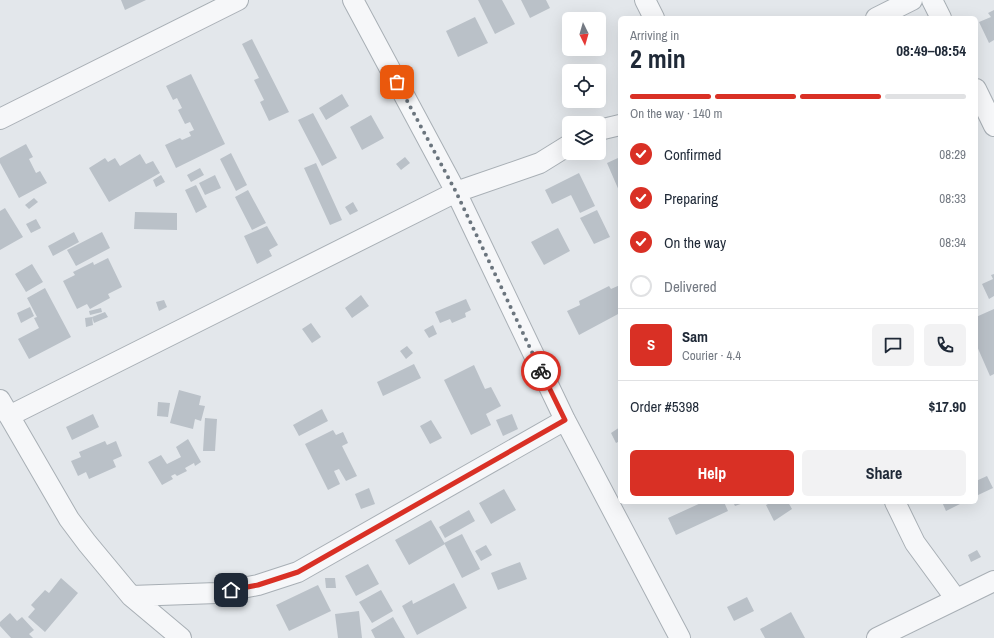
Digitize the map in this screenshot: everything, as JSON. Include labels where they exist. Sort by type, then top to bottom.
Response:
[{"type":"street","points":[[0,119],[238,0]]},
{"type":"street","points":[[353,0],[456,192],[565,420],[680,638]]},
{"type":"street","points":[[645,0],[653,16]]},
{"type":"street","points":[[880,16],[912,0]]},
{"type":"street","points":[[932,0],[940,16]]},
{"type":"street","points":[[978,93],[994,126]]},
{"type":"street","points":[[606,128],[618,125]]},
{"type":"street","points":[[181,638],[131,596],[87,543],[69,519],[5,408],[456,192],[540,163],[562,149]]},
{"type":"street","points":[[131,596],[217,593],[258,585],[298,572],[565,420]]},
{"type":"street","points":[[896,504],[915,543],[956,599]]},
{"type":"street","points":[[877,638],[994,581]]},
{"type":"building","points":[[121,0],[146,0],[125,10]]},
{"type":"building","points":[[478,0],[502,0],[515,24],[495,34]]},
{"type":"building","points":[[521,0],[546,0],[550,8],[530,18]]},
{"type":"building","points":[[994,10],[994,40],[989,43],[979,22],[991,17],[988,13]]},
{"type":"building","points":[[475,17],[488,43],[458,57],[446,31]]},
{"type":"building","points":[[252,39],[289,112],[269,121],[260,102],[264,100],[254,80],[259,78],[242,44]]},
{"type":"building","points":[[191,74],[225,144],[176,168],[165,145],[180,138],[182,140],[191,136],[189,132],[194,130],[190,122],[185,124],[178,110],[182,108],[177,98],[173,100],[166,86]]},
{"type":"building","points":[[342,94],[349,106],[326,120],[319,108]]},
{"type":"building","points":[[313,113],[337,158],[322,166],[298,120]]},
{"type":"building","points":[[371,115],[384,138],[362,150],[350,127]]},
{"type":"building","points":[[26,144],[33,157],[29,159],[36,173],[40,171],[47,183],[19,198],[0,163],[0,158]]},
{"type":"building","points":[[231,153],[247,185],[236,191],[220,159]]},
{"type":"building","points":[[140,154],[146,164],[153,161],[160,173],[109,202],[89,168],[105,158],[108,162],[115,158],[120,166]]},
{"type":"building","points":[[405,157],[410,163],[401,170],[396,164]]},
{"type":"building","points":[[618,158],[618,188],[607,163]]},
{"type":"building","points":[[316,163],[342,220],[330,225],[304,168]]},
{"type":"building","points":[[200,168],[204,175],[191,182],[187,175]]},
{"type":"building","points":[[579,173],[595,206],[580,213],[571,195],[552,204],[545,190]]},
{"type":"building","points":[[161,175],[165,182],[156,187],[153,180]]},
{"type":"building","points":[[215,175],[221,188],[205,195],[199,183]]},
{"type":"building","points":[[196,185],[207,207],[196,213],[185,190]]},
{"type":"building","points":[[248,190],[266,223],[252,230],[235,197]]},
{"type":"building","points":[[34,198],[38,202],[29,209],[25,205]]},
{"type":"building","points":[[353,202],[358,211],[350,215],[345,207]]},
{"type":"building","points":[[5,208],[23,237],[0,250],[0,211]]},
{"type":"building","points":[[597,210],[610,237],[594,244],[580,218]]},
{"type":"building","points":[[135,212],[177,213],[177,230],[134,229]]},
{"type":"building","points":[[36,219],[41,228],[31,233],[26,224]]},
{"type":"building","points":[[267,226],[278,245],[269,250],[272,256],[257,264],[244,236]]},
{"type":"building","points":[[558,228],[570,251],[544,265],[531,242]]},
{"type":"building","points":[[74,232],[79,242],[53,256],[48,246]]},
{"type":"building","points":[[102,232],[110,248],[76,266],[67,250]]},
{"type":"building","points":[[108,258],[122,287],[108,294],[110,298],[90,309],[87,304],[77,309],[63,281],[75,275],[73,272],[93,262],[94,265]]},
{"type":"building","points":[[32,264],[43,282],[26,292],[15,274]]},
{"type":"building","points":[[994,274],[994,296],[989,299],[982,284],[993,279],[991,275]]},
{"type":"building","points":[[609,286],[611,289],[618,286],[618,314],[579,335],[567,311],[580,305],[579,301]]},
{"type":"building","points":[[45,288],[71,337],[29,359],[18,339],[39,328],[34,318],[37,317],[27,298]]},
{"type":"building","points":[[361,295],[369,306],[352,318],[345,308]]},
{"type":"building","points":[[466,299],[471,310],[465,313],[466,317],[452,323],[450,319],[440,323],[435,312]]},
{"type":"building","points":[[164,300],[167,307],[159,311],[156,302]]},
{"type":"building","points":[[30,307],[34,316],[21,323],[17,313]]},
{"type":"building","points":[[101,308],[102,312],[90,315],[89,311]]},
{"type":"building","points":[[994,309],[994,374],[990,376],[978,349],[978,316]]},
{"type":"building","points":[[105,312],[108,317],[94,323],[92,317]]},
{"type":"building","points":[[92,317],[93,325],[86,327],[85,318]]},
{"type":"building","points":[[311,323],[321,337],[312,343],[302,329]]},
{"type":"building","points":[[433,325],[437,334],[429,338],[424,330]]},
{"type":"building","points":[[407,346],[413,353],[406,359],[400,351]]},
{"type":"building","points":[[414,364],[421,378],[383,396],[377,382]]},
{"type":"building","points":[[474,365],[485,389],[491,387],[501,406],[486,414],[491,425],[471,435],[444,380]]},
{"type":"building","points":[[179,390],[201,396],[199,405],[205,406],[201,421],[195,419],[193,429],[170,423]]},
{"type":"building","points":[[158,402],[170,403],[168,417],[157,416]]},
{"type":"building","points":[[322,409],[328,421],[299,436],[293,425]]},
{"type":"building","points":[[93,414],[99,427],[72,440],[66,427]]},
{"type":"building","points":[[512,414],[518,429],[503,436],[496,420]]},
{"type":"building","points":[[205,418],[217,419],[215,451],[203,451]]},
{"type":"building","points":[[431,420],[442,438],[430,444],[420,426]]},
{"type":"building","points":[[618,428],[618,442],[616,443],[611,433]]},
{"type":"building","points":[[333,430],[336,435],[343,432],[348,443],[342,446],[357,476],[346,481],[339,469],[334,471],[340,484],[328,490],[305,444]]},
{"type":"building","points":[[188,439],[201,462],[195,466],[194,463],[185,468],[187,471],[177,476],[175,474],[171,476],[173,479],[162,485],[148,462],[161,455],[167,464],[181,457],[176,447]]},
{"type":"building","points":[[105,441],[107,445],[116,441],[122,456],[113,460],[116,467],[89,479],[86,472],[78,476],[71,461],[81,457],[79,452]]},
{"type":"building","points":[[987,476],[993,488],[978,495],[978,480]]},
{"type":"building","points":[[369,488],[375,504],[361,509],[355,494]]},
{"type":"building","points":[[504,489],[516,510],[491,524],[479,503]]},
{"type":"building","points":[[699,504],[725,504],[728,511],[676,535],[668,518]]},
{"type":"building","points":[[789,504],[792,509],[774,521],[766,505]]},
{"type":"building","points":[[943,504],[960,504],[946,511]]},
{"type":"building","points":[[469,510],[475,521],[445,538],[439,527]]},
{"type":"building","points":[[431,520],[445,544],[409,565],[395,540]]},
{"type":"building","points":[[462,534],[480,569],[462,578],[444,543]]},
{"type":"building","points":[[486,545],[492,555],[481,561],[475,551]]},
{"type":"building","points":[[977,550],[981,557],[971,562],[968,555]]},
{"type":"building","points":[[520,562],[527,579],[498,590],[491,573]]},
{"type":"building","points":[[368,564],[379,584],[356,596],[345,576]]},
{"type":"building","points":[[61,578],[78,593],[45,632],[28,617],[35,609],[31,605],[45,590],[49,593]]},
{"type":"building","points":[[325,578],[335,578],[336,588],[326,588]]},
{"type":"building","points":[[454,583],[467,608],[417,635],[402,606],[412,600],[413,604]]},
{"type":"building","points":[[318,585],[331,611],[289,631],[276,605]]},
{"type":"building","points":[[381,590],[393,611],[372,623],[359,602]]},
{"type":"building","points":[[747,597],[754,611],[734,621],[727,607]]},
{"type":"building","points":[[359,611],[362,638],[338,638],[335,614]]},
{"type":"building","points":[[791,612],[805,638],[765,638],[760,629]]},
{"type":"building","points":[[10,613],[17,621],[22,617],[34,630],[29,634],[33,638],[11,638],[0,626],[0,622]]},
{"type":"building","points":[[393,617],[405,638],[375,638],[371,630]]},
{"type":"way so far","points":[[397,82],[456,192],[541,371]]},
{"type":"route","points":[[231,590],[258,585],[298,572],[565,420],[541,371]]}]
